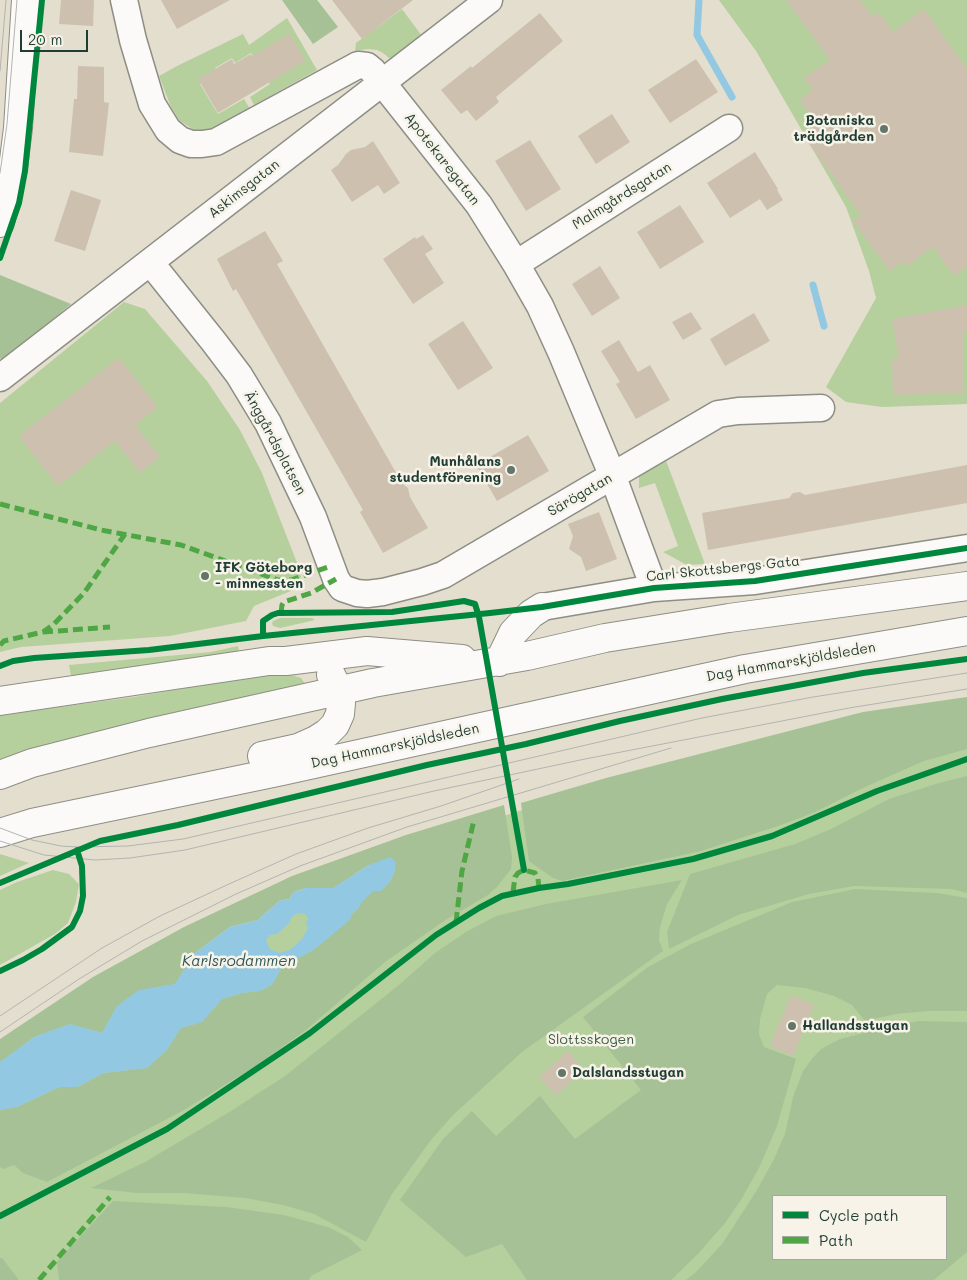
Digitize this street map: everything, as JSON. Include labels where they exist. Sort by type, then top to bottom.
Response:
[{"type":"main road","points":[[0,223],[13,168],[18,128],[26,0]]},
{"type":"main road","points":[[0,775],[32,763],[148,733],[339,691],[499,662],[627,634],[729,618],[967,586]]},
{"type":"main road","points":[[499,662],[514,633],[531,614],[542,607]]},
{"type":"main road","name":"Dag Hammarskjöldsleden","points":[[0,833],[32,823],[282,771],[745,669],[967,631]]},
{"type":"main road","points":[[286,661],[366,651],[499,662]]},
{"type":"main road","points":[[0,701],[269,661],[309,662],[319,666],[334,678],[341,703],[340,714],[331,729],[316,740],[298,748],[146,785],[105,808]]},
{"type":"street","name":"Apotekaregatan","points":[[124,0],[132,40],[152,104],[168,130],[180,140],[191,144],[216,142],[358,65],[367,66],[383,82],[479,205],[540,306],[559,346],[613,476],[654,588]]},
{"type":"street","name":"Askimsgatan","points":[[0,378],[488,0]]},
{"type":"street","name":"Malmgårdsgatan","points":[[516,264],[729,128]]},
{"type":"street","name":"Änggårdsplatsen","points":[[150,262],[239,376],[268,423],[313,518],[336,579],[342,588]]},
{"type":"street","name":"Särögatan","points":[[342,588],[367,594],[383,592],[443,575],[718,414],[738,411],[821,408]]},
{"type":"street","name":"Carl Skottsbergs Gata","points":[[542,607],[654,588],[755,581],[967,548]]},
{"type":"green space","points":[[282,0],[317,0],[338,27],[313,44]]},
{"type":"green space","name":"Botaniska trädgården","points":[[719,0],[967,0],[967,404],[882,407],[846,402],[826,387],[876,298],[869,271],[846,207],[756,51]]},
{"type":"green space","points":[[402,9],[422,36],[394,62],[377,50],[355,51],[356,43]]},
{"type":"green space","points":[[287,18],[317,70],[254,105],[250,97],[270,84],[251,53],[235,63],[232,58],[215,68],[218,73],[200,84],[218,114],[244,99],[250,109],[207,131],[194,130],[179,120],[171,107],[159,76],[243,34],[249,45]]},
{"type":"green space","points":[[0,275],[71,304],[3,361],[0,358]]},
{"type":"green space","points":[[124,302],[145,309],[207,381],[240,430],[262,473],[299,568],[303,586],[254,606],[246,621],[170,636],[21,647],[0,652],[0,403]]},
{"type":"green space","points":[[665,458],[705,564],[687,565],[663,552],[678,546],[655,483],[639,488],[639,475]]},
{"type":"green space","points":[[280,618],[312,618],[315,620],[280,628],[273,626],[273,621]]},
{"type":"green space","points":[[238,646],[239,652],[71,676],[69,665],[211,652]]},
{"type":"green space","points":[[275,672],[301,678],[306,685],[0,763],[0,715],[134,697]]},
{"type":"green space","points":[[967,697],[967,749],[924,761],[813,813],[781,825],[701,851],[562,881],[553,878],[529,861],[521,803],[606,778],[863,712]]},
{"type":"green space","name":"Slottsskogen","points":[[967,699],[967,1280],[0,1280],[0,1049],[416,844],[569,795]]},
{"type":"green space","points":[[967,776],[967,893],[951,889],[854,886],[809,894],[738,915],[669,949],[667,932],[690,874],[795,844],[831,829],[889,799]]},
{"type":"green space","points":[[504,805],[512,857],[511,869],[497,887],[488,895],[447,919],[385,962],[306,1030],[257,1065],[184,1110],[47,1182],[23,1173],[14,1165],[3,1169],[0,1167],[0,1110],[17,1107],[60,1087],[77,1087],[104,1073],[147,1068],[166,1051],[181,1028],[202,1022],[222,999],[242,993],[260,991],[272,985],[282,967],[315,949],[358,909],[360,903],[373,891],[381,891],[391,880],[395,871],[369,865],[333,888],[306,888],[294,892],[289,899],[279,901],[258,920],[230,927],[195,953],[175,984],[157,987],[117,1006],[102,1033],[70,1024],[34,1037],[0,1062],[0,1039],[93,977],[184,927],[292,876],[406,835]]},
{"type":"green space","points":[[0,854],[29,863],[0,876]]},
{"type":"green space","points":[[53,870],[69,874],[79,884],[76,902],[68,923],[55,934],[0,965],[0,890]]},
{"type":"green space","points":[[682,880],[667,904],[660,927],[659,940],[663,951],[522,1052],[452,1116],[431,1140],[392,1194],[366,1242],[314,1214],[283,1205],[245,1198],[184,1193],[137,1193],[91,1188],[145,1162],[231,1111],[285,1076],[399,985],[435,953],[466,932],[496,916],[546,904]]},
{"type":"green space","points":[[855,889],[937,893],[967,898],[967,1011],[929,1011],[896,1014],[865,1021],[852,1005],[834,996],[805,988],[777,985],[767,994],[760,1019],[759,1034],[764,1047],[796,1059],[777,1126],[760,1166],[741,1200],[725,1223],[698,1254],[671,1280],[527,1280],[502,1244],[466,1257],[400,1200],[443,1139],[472,1111],[496,1136],[540,1096],[575,1139],[641,1090],[583,1017],[648,967],[691,944],[792,902]]},
{"type":"green space","points":[[919,1021],[967,1022],[967,1252],[934,1280],[686,1280],[722,1244],[757,1190],[785,1134],[793,1097],[803,1071],[821,1049],[840,1039]]},
{"type":"green space","points":[[113,1201],[226,1207],[284,1215],[328,1227],[348,1237],[362,1250],[311,1276],[309,1280],[59,1280],[57,1262]]},
{"type":"green space","points":[[0,1258],[2,1258],[19,1280],[0,1280]]},
{"type":"water","name":"Karlsrodammen","points":[[390,857],[396,862],[391,880],[381,891],[373,891],[345,924],[315,949],[282,967],[272,985],[260,991],[242,993],[222,999],[202,1022],[181,1028],[166,1051],[147,1068],[104,1073],[77,1087],[59,1087],[17,1107],[0,1110],[0,1062],[34,1037],[70,1024],[102,1033],[117,1006],[139,990],[175,984],[195,953],[230,927],[258,920],[279,901],[289,899],[294,892],[306,888],[333,888],[369,865]],"holes":[[[298,913],[305,914],[308,918],[306,923],[308,928],[302,939],[290,950],[279,953],[269,948],[266,940],[270,935],[277,934]]]},
{"type":"building","points":[[61,0],[94,0],[93,26],[59,24]]},
{"type":"building","points":[[161,0],[230,0],[177,29]]},
{"type":"building","points":[[332,0],[413,0],[362,39]]},
{"type":"building","points":[[786,0],[860,0],[873,17],[879,12],[893,32],[924,9],[967,69],[967,267],[954,276],[933,247],[907,266],[903,261],[890,271],[853,221],[861,215],[801,133],[816,122],[800,100],[813,90],[804,78],[830,60]]},
{"type":"building","points":[[540,13],[563,41],[496,97],[499,102],[476,121],[467,110],[461,114],[441,90],[471,66],[472,68]]},
{"type":"building","points":[[290,34],[305,61],[218,113],[198,79],[232,59],[234,64],[251,54],[252,56]]},
{"type":"building","points":[[696,59],[718,92],[670,123],[648,90]]},
{"type":"building","points":[[78,66],[104,67],[104,102],[109,103],[103,156],[69,152],[74,99],[77,99]]},
{"type":"building","points":[[612,114],[630,142],[596,164],[578,136]]},
{"type":"building","points":[[530,140],[561,189],[526,211],[495,161]]},
{"type":"building","points":[[373,141],[400,183],[384,194],[378,185],[352,202],[331,170],[351,150],[365,147]]},
{"type":"building","points":[[755,152],[783,200],[767,210],[760,199],[730,218],[707,183]]},
{"type":"building","points":[[71,190],[101,200],[85,251],[54,241]]},
{"type":"building","points":[[680,205],[704,242],[660,269],[637,232]]},
{"type":"building","points":[[265,231],[283,261],[277,264],[395,471],[408,488],[410,497],[428,528],[383,553],[360,512],[363,510],[236,289],[233,291],[217,259]]},
{"type":"building","points":[[423,235],[433,249],[425,254],[444,283],[413,304],[383,259],[415,237],[416,239]]},
{"type":"building","points":[[600,266],[620,298],[592,316],[572,284]]},
{"type":"building","points":[[967,305],[967,331],[963,332],[964,393],[893,395],[892,359],[899,359],[892,319]]},
{"type":"building","points":[[691,312],[702,329],[683,340],[672,322]]},
{"type":"building","points":[[754,313],[770,341],[725,366],[710,339]]},
{"type":"building","points":[[463,321],[493,368],[458,390],[428,344]]},
{"type":"building","points":[[619,340],[638,372],[650,365],[670,400],[636,419],[616,384],[620,382],[601,351]]},
{"type":"building","points":[[119,358],[158,407],[135,425],[160,457],[140,473],[115,441],[58,486],[19,436]]},
{"type":"building","points":[[528,435],[549,471],[497,501],[476,465]]},
{"type":"building","points":[[967,465],[967,503],[708,550],[702,513],[789,498],[793,493],[800,492],[805,495]]},
{"type":"building","points":[[599,512],[617,559],[586,571],[581,557],[569,549],[573,536],[568,524]]},
{"type":"building","name":"Hallandsstugan","points":[[791,995],[814,1005],[793,1056],[770,1046]]},
{"type":"building","name":"Dalslandsstugan","points":[[568,1051],[584,1070],[556,1095],[539,1077]]},
{"type":"waterway","points":[[699,0],[697,35],[732,97]]},
{"type":"waterway","points":[[813,285],[824,326]]},
{"type":"tram line","points":[[0,71],[6,0]]},
{"type":"tram line","points":[[0,173],[7,124],[17,0]]},
{"type":"tram line","points":[[0,828],[32,840],[61,846],[128,846],[183,839],[702,718],[813,697],[967,673]]},
{"type":"tram line","points":[[0,841],[44,855],[95,860],[130,858],[185,850],[434,791],[585,759],[849,708],[967,689]]},
{"type":"tram line","points":[[0,1032],[79,979],[142,941],[236,894],[300,866],[407,827],[671,748]]},
{"type":"tram line","points":[[0,1016],[102,948],[160,916],[229,884],[296,854],[368,828],[441,806],[519,779]]},
{"type":"marked path","points":[[0,504],[101,530],[181,545],[278,580],[291,580],[331,566]]},
{"type":"marked path","points":[[0,645],[4,641],[43,632],[53,625],[84,593],[125,534]]},
{"type":"marked path","points":[[281,613],[284,602],[311,593],[336,579]]},
{"type":"marked path","points":[[43,632],[110,627]]},
{"type":"marked path","points":[[456,922],[462,871],[474,820]]},
{"type":"marked path","points":[[513,892],[515,877],[524,870],[535,873],[539,888]]},
{"type":"marked path","points":[[39,1280],[110,1197]]},
{"type":"cycle path","points":[[0,258],[19,203],[25,171],[42,0]]},
{"type":"cycle path","points":[[0,666],[13,661],[34,658],[149,650],[263,636],[542,607],[654,588],[755,581],[967,548]]},
{"type":"cycle path","points":[[263,636],[263,621],[278,613],[392,612],[464,601],[475,604],[479,617],[524,870]]},
{"type":"cycle path","points":[[0,883],[100,841],[178,825],[427,765],[722,699],[863,673],[967,659]]},
{"type":"cycle path","points":[[0,1216],[167,1129],[310,1033],[436,935],[502,896],[693,859],[772,836],[877,791],[967,759]]},
{"type":"cycle path","points":[[0,971],[42,949],[72,927],[80,911],[83,896],[82,866],[77,850]]},
{"type":"place","name":"Botaniska trädgården","points":[[884,129]]},
{"type":"place","name":"Munhålans studentförening","points":[[511,470]]},
{"type":"place","name":"IFK Göteborg - minnessten","points":[[205,576]]},
{"type":"place","name":"Hallandsstugan","points":[[792,1026]]},
{"type":"place","name":"Dalslandsstugan","points":[[562,1073]]}]
